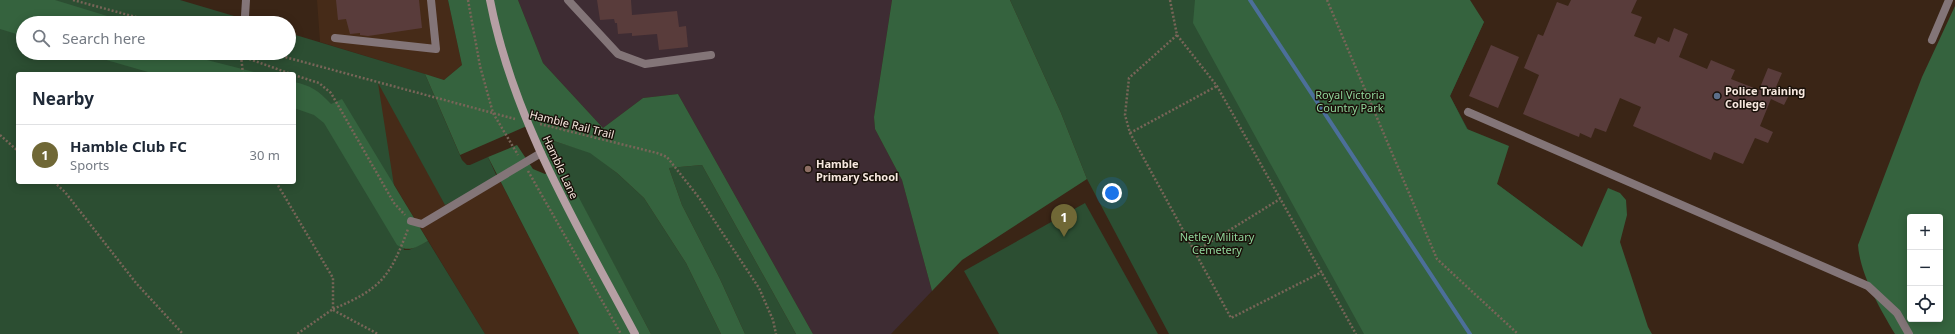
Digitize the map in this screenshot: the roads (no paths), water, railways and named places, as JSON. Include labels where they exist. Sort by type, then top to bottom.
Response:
[{"type":"main road","name":"Hamble Lane","points":[[490,0],[497,35],[516,93],[555,186],[635,334]]},
{"type":"street","points":[[245,16],[246,0]]},
{"type":"street","points":[[335,38],[436,49],[431,0]]},
{"type":"street","points":[[568,0],[618,54],[645,64],[711,55]]},
{"type":"street","points":[[1932,40],[1950,0]]},
{"type":"street","points":[[1468,112],[1868,286],[1897,314],[1909,334]]},
{"type":"street","points":[[411,221],[422,224],[541,153]]},
{"type":"waterway","points":[[1250,0],[1470,334]]},
{"type":"place","name":"Police Training College","points":[[1717,96]]},
{"type":"place","name":"Hamble Primary School","points":[[808,169]]},
{"type":"place","name":"Hamble Club FC","points":[[1064,237]]},
{"type":"park label","name":"Royal Victoria Country Park","points":[[1350,100]]},
{"type":"park label","name":"Netley Military Cemetery","points":[[1217,242]]}]
